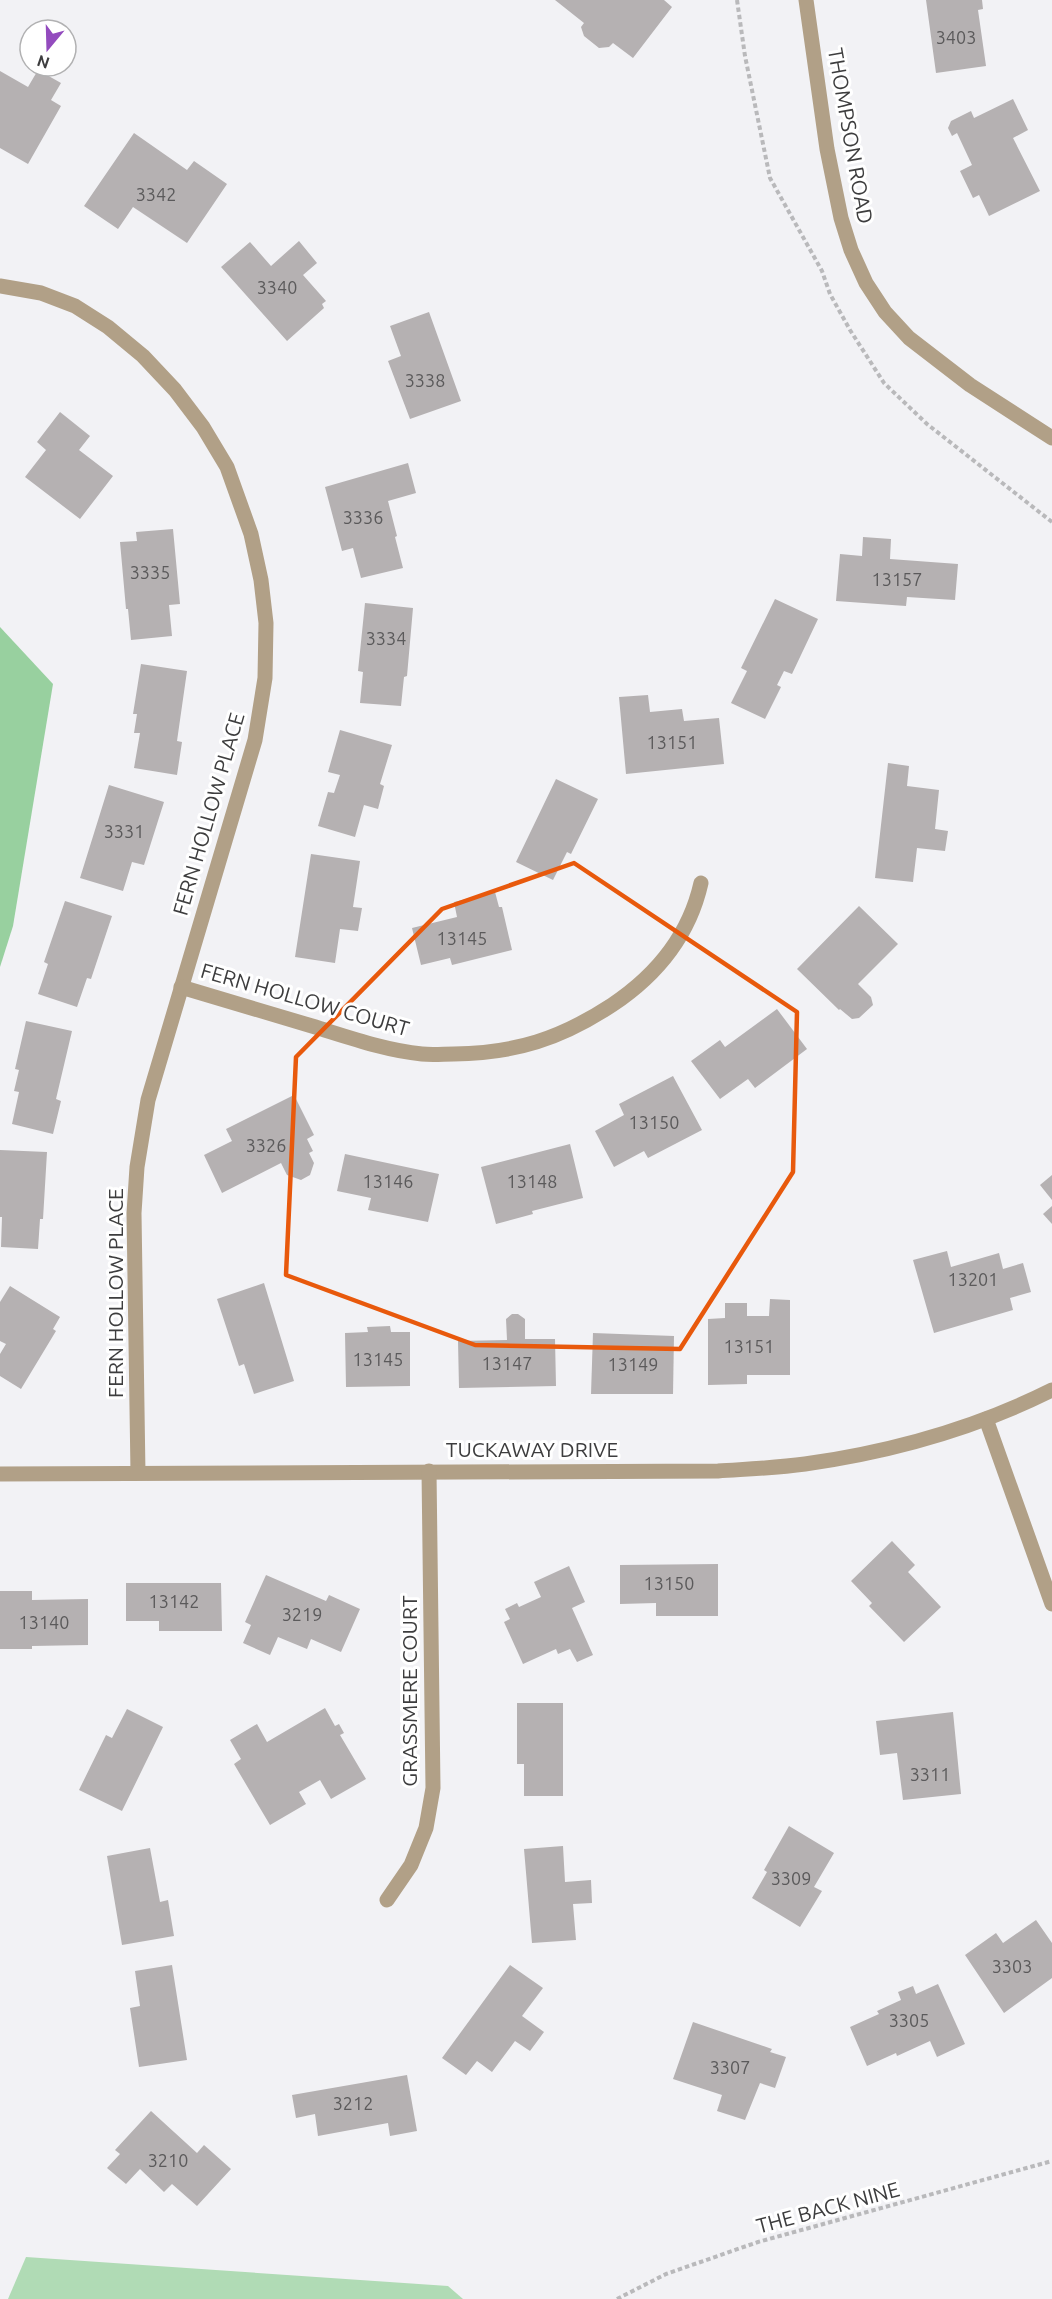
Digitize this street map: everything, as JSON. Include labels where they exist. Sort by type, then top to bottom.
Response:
[{"type":"street","name":"THOMPSON ROAD","points":[[806,0],[827,149],[838,206],[851,250],[866,283],[885,312],[909,338],[970,385],[1052,438]]},
{"type":"street","name":"FERN HOLLOW PLACE","points":[[0,286],[41,293],[75,306],[108,327],[143,356],[175,390],[203,427],[226,467],[251,534],[267,623],[265,678],[255,740],[148,1100],[137,1167],[134,1213],[138,1473]]},
{"type":"street","name":"FERN HOLLOW COURT","points":[[181,987],[380,1046],[423,1054],[500,1051],[532,1044],[584,1024],[630,993],[661,964],[683,934],[698,898],[701,883]]},
{"type":"street","name":"TUCKAWAY DRIVE","points":[[0,1474],[718,1471],[806,1464],[905,1444],[986,1419],[1052,1390]]},
{"type":"street","points":[[986,1419],[1052,1604]]},
{"type":"street","name":"GRASSMERE COURT","points":[[387,1899],[411,1865],[426,1828],[433,1788],[429,1471]]},
{"type":"path","name":"THE BACK NINE","points":[[617,2299],[666,2274],[758,2242],[1052,2161]]},
{"type":"highlighted area","points":[[574,863],[797,1012],[793,1172],[680,1349],[475,1345],[286,1275],[296,1057],[442,909]]},
{"type":"green space","points":[[0,627],[53,684],[13,926],[0,967]]},
{"type":"green space","points":[[26,2257],[448,2286],[463,2299],[8,2299]]},
{"type":"building","points":[[555,0],[664,0],[672,7],[633,58],[613,43],[609,47],[599,48],[584,36],[581,27],[584,23]]},
{"type":"building","points":[[926,0],[982,0],[983,9],[978,10],[986,66],[936,73]]},
{"type":"building","points":[[0,71],[28,87],[33,78],[52,78],[61,83],[51,100],[61,106],[28,164],[0,148]]},
{"type":"building","points":[[1013,99],[1028,130],[1013,138],[1040,191],[989,216],[979,195],[973,198],[960,171],[972,165],[957,133],[952,136],[948,128],[951,121],[971,111],[974,118]]},
{"type":"building","points":[[134,133],[187,170],[194,161],[227,184],[187,243],[133,207],[118,229],[84,206]]},
{"type":"building","points":[[299,241],[317,263],[303,275],[326,301],[322,304],[324,308],[287,341],[221,267],[250,242],[271,266]]},
{"type":"building","points":[[429,312],[461,401],[410,419],[388,361],[401,356],[390,326]]},
{"type":"building","points":[[60,412],[90,436],[79,450],[113,476],[80,519],[25,477],[46,450],[37,442]]},
{"type":"building","points":[[408,463],[416,493],[388,501],[403,568],[361,578],[353,548],[342,551],[325,487]]},
{"type":"building","points":[[173,529],[180,604],[169,605],[172,636],[131,640],[120,542],[137,541],[136,532]]},
{"type":"building","points":[[863,537],[891,539],[890,559],[958,564],[955,600],[907,597],[906,606],[836,601],[840,554],[862,556]]},
{"type":"building","points":[[775,599],[818,619],[792,674],[784,671],[777,685],[781,687],[765,719],[731,703],[747,671],[741,668]]},
{"type":"building","points":[[365,603],[413,608],[407,676],[404,677],[401,706],[360,703],[363,672],[358,671]]},
{"type":"building","points":[[141,664],[187,671],[177,741],[182,742],[177,775],[134,768],[140,733],[134,733],[137,714],[133,714]]},
{"type":"building","points":[[648,695],[650,712],[682,709],[684,721],[719,718],[724,764],[626,774],[619,697]]},
{"type":"building","points":[[340,730],[392,745],[380,784],[384,786],[378,809],[364,805],[355,837],[318,826],[328,792],[334,793],[340,775],[328,772]]},
{"type":"building","points":[[888,763],[909,766],[907,786],[939,790],[935,829],[948,831],[945,851],[917,848],[913,882],[875,878]]},
{"type":"building","points":[[556,779],[598,799],[571,854],[567,852],[553,880],[516,862]]},
{"type":"building","points":[[109,785],[164,802],[144,865],[132,862],[123,891],[80,878]]},
{"type":"building","points":[[311,854],[360,861],[353,907],[362,908],[358,931],[340,929],[335,963],[295,957]]},
{"type":"building","points":[[495,892],[499,907],[502,907],[512,950],[452,965],[450,958],[421,965],[412,928],[457,917],[454,902]]},
{"type":"building","points":[[65,901],[112,916],[91,979],[87,978],[77,1007],[38,994],[48,964],[44,962]]},
{"type":"building","points":[[859,906],[898,944],[858,984],[871,997],[873,1005],[859,1018],[852,1019],[839,1010],[797,969]]},
{"type":"building","points":[[777,1009],[807,1049],[755,1088],[748,1079],[720,1099],[691,1061],[720,1040],[725,1047]]},
{"type":"building","points":[[26,1021],[72,1031],[56,1099],[61,1101],[53,1134],[12,1124],[19,1092],[14,1091],[19,1070],[15,1069]]},
{"type":"building","points":[[673,1076],[702,1130],[648,1158],[644,1151],[614,1167],[595,1131],[624,1115],[619,1104]]},
{"type":"building","points":[[294,1095],[314,1135],[307,1139],[313,1151],[309,1153],[314,1163],[310,1175],[301,1180],[287,1175],[281,1163],[222,1193],[204,1155],[232,1141],[226,1129]]},
{"type":"building","points":[[570,1144],[583,1198],[532,1211],[533,1214],[496,1224],[481,1167]]},
{"type":"building","points":[[0,1150],[47,1152],[43,1219],[40,1219],[38,1249],[1,1247]]},
{"type":"building","points":[[345,1154],[439,1174],[428,1222],[368,1210],[371,1198],[337,1191]]},
{"type":"building","points":[[1052,1175],[1052,1200],[1040,1185]]},
{"type":"building","points":[[1052,1206],[1052,1224],[1043,1214]]},
{"type":"building","points":[[947,1251],[951,1267],[999,1253],[1003,1269],[1023,1263],[1031,1292],[1010,1298],[1013,1310],[934,1333],[913,1260]]},
{"type":"building","points":[[264,1283],[294,1381],[254,1394],[244,1364],[239,1366],[217,1299]]},
{"type":"building","points":[[10,1286],[60,1317],[53,1329],[56,1331],[21,1389],[0,1376],[0,1354],[6,1344],[0,1341],[0,1302]]},
{"type":"building","points":[[770,1299],[790,1300],[790,1375],[747,1375],[747,1384],[708,1385],[708,1319],[725,1318],[725,1303],[747,1303],[747,1316],[769,1316]]},
{"type":"building","points":[[512,1314],[518,1314],[525,1319],[525,1339],[555,1339],[556,1386],[459,1388],[458,1341],[507,1340],[506,1319]]},
{"type":"building","points":[[390,1326],[391,1332],[410,1332],[410,1386],[346,1387],[345,1333],[368,1332],[367,1327]]},
{"type":"building","points":[[593,1333],[674,1336],[673,1394],[591,1394]]},
{"type":"building","points":[[892,1541],[915,1565],[908,1572],[941,1607],[904,1642],[869,1606],[872,1603],[851,1581]]},
{"type":"building","points":[[718,1564],[718,1616],[656,1616],[656,1603],[620,1604],[620,1565]]},
{"type":"building","points":[[569,1566],[585,1602],[572,1608],[593,1655],[577,1662],[570,1649],[558,1654],[556,1649],[523,1664],[504,1622],[510,1619],[505,1609],[517,1603],[519,1607],[541,1597],[534,1582]]},
{"type":"building","points":[[266,1575],[326,1601],[329,1595],[360,1609],[341,1652],[311,1639],[307,1649],[278,1637],[270,1655],[243,1643],[251,1625],[245,1622]]},
{"type":"building","points":[[126,1583],[221,1583],[222,1631],[159,1631],[159,1621],[126,1621]]},
{"type":"building","points":[[0,1591],[32,1591],[32,1600],[88,1599],[88,1645],[0,1649]]},
{"type":"building","points":[[517,1703],[563,1703],[563,1796],[524,1796],[524,1764],[517,1764]]},
{"type":"building","points":[[325,1708],[335,1726],[339,1724],[344,1733],[340,1735],[366,1779],[331,1799],[320,1780],[299,1792],[306,1804],[270,1825],[234,1764],[241,1759],[230,1740],[257,1724],[267,1742]]},
{"type":"building","points":[[127,1709],[163,1727],[122,1811],[79,1790],[106,1735],[112,1738]]},
{"type":"building","points":[[953,1712],[961,1794],[903,1800],[897,1753],[880,1755],[876,1721]]},
{"type":"building","points":[[789,1826],[834,1853],[814,1887],[822,1891],[800,1927],[752,1898],[767,1872],[764,1870]]},
{"type":"building","points":[[563,1846],[565,1882],[591,1880],[592,1903],[573,1904],[576,1940],[532,1943],[524,1849]]},
{"type":"building","points":[[150,1848],[160,1902],[168,1900],[174,1936],[122,1945],[107,1856]]},
{"type":"building","points":[[1036,1920],[1052,1943],[1052,1978],[1004,2013],[965,1955],[996,1933],[1003,1943]]},
{"type":"building","points":[[172,1965],[187,2060],[139,2067],[130,2008],[140,2006],[135,1971]]},
{"type":"building","points":[[510,1965],[543,1988],[522,2016],[544,2032],[530,2051],[515,2041],[492,2072],[477,2061],[466,2075],[442,2058]]},
{"type":"building","points":[[938,1984],[965,2044],[937,2057],[930,2041],[867,2066],[850,2027],[879,2014],[877,2011],[901,2000],[898,1992],[913,1986],[916,1994]]},
{"type":"building","points":[[693,2022],[772,2049],[770,2052],[786,2057],[775,2088],[760,2083],[745,2120],[717,2111],[722,2095],[673,2079]]},
{"type":"building","points":[[407,2075],[417,2131],[390,2136],[388,2123],[318,2136],[315,2114],[296,2118],[292,2095]]},
{"type":"building","points":[[151,2111],[197,2153],[204,2145],[231,2169],[197,2206],[172,2184],[164,2192],[140,2169],[126,2184],[107,2168],[120,2154],[115,2150]]}]
